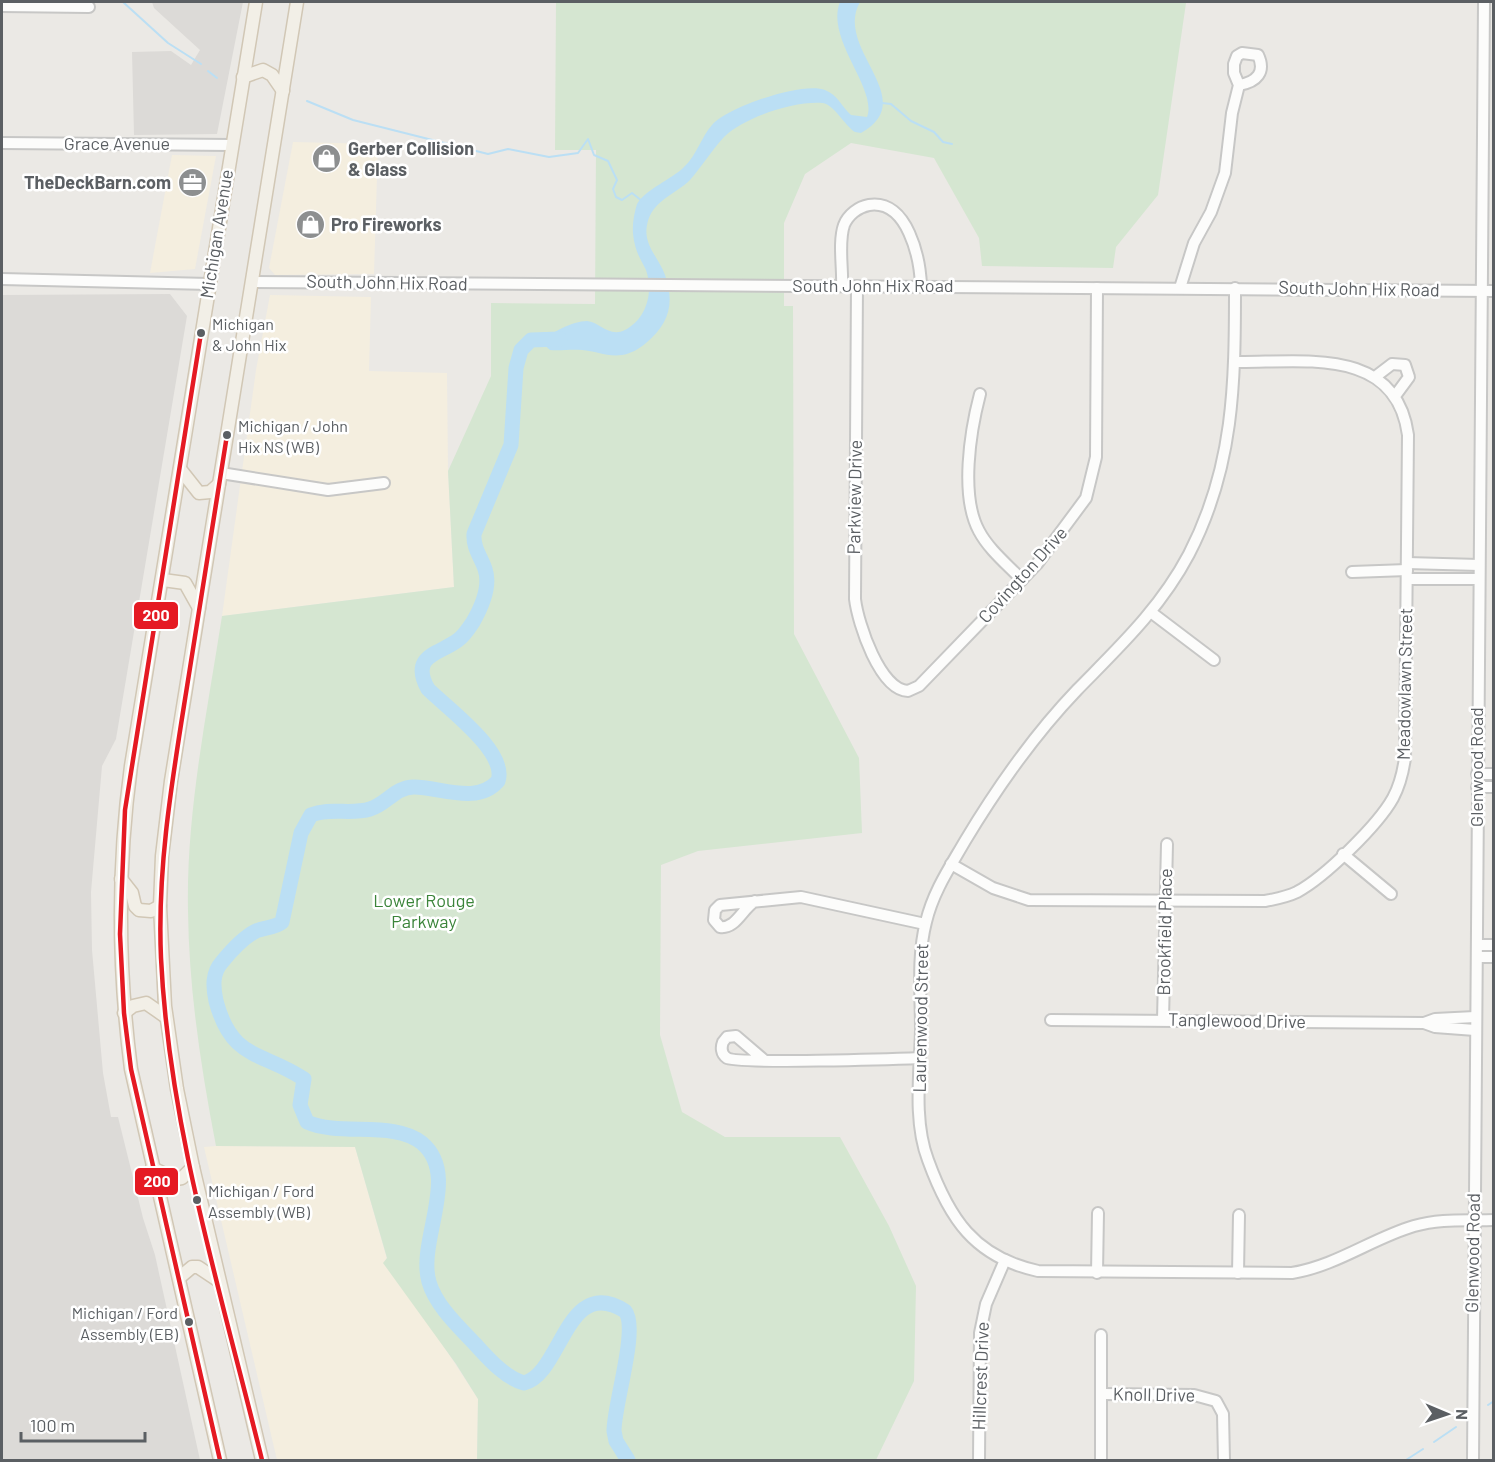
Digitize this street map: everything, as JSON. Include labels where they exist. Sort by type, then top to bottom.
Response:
[{"type":"main road","name":"Michigan Avenue","points":[[220,1461],[131,1069],[124,1013],[121,879],[126,801],[256,2]]},
{"type":"main road","points":[[262,1461],[193,1167],[166,1017],[160,906],[167,812],[297,2]]},
{"type":"main road","points":[[243,77],[263,70],[272,75],[283,91]]},
{"type":"main road","points":[[180,469],[199,494],[210,492],[220,479]]},
{"type":"main road","points":[[163,580],[185,583],[199,608]]},
{"type":"main road","points":[[121,879],[132,893],[135,906],[139,910],[152,910],[160,906]]},
{"type":"main road","points":[[124,1013],[133,1006],[146,1003],[166,1017]]},
{"type":"main road","points":[[152,1168],[176,1179],[187,1176],[193,1167]]},
{"type":"main road","points":[[179,1278],[192,1267],[198,1267],[219,1281]]},
{"type":"street","name":"Glenwood Road","points":[[1473,1461],[1484,2]]},
{"type":"street","points":[[2,6],[89,7]]},
{"type":"street","points":[[1180,288],[1194,243],[1222,185],[1232,113],[1239,85]]},
{"type":"street","name":"Grace Avenue","points":[[2,143],[232,145]]},
{"type":"street","points":[[842,286],[845,224],[856,210],[874,205],[893,212],[911,236],[919,257],[921,286]]},
{"type":"street","points":[[2,279],[209,284]]},
{"type":"street","name":"South John Hix Road","points":[[253,282],[1494,291]]},
{"type":"street","name":"Parkview Drive","points":[[857,286],[855,599],[860,626],[885,677],[892,685],[904,691]]},
{"type":"street","name":"Covington Drive","points":[[904,691],[920,686],[1022,580],[1076,515],[1092,479],[1096,458],[1097,288]]},
{"type":"street","name":"Laurenwood Street","points":[[1235,288],[1235,362],[1230,428],[1214,496],[1188,555],[1152,613],[1027,746],[992,796],[935,894],[925,924],[921,951],[921,1133],[935,1181],[951,1214],[961,1228],[982,1247],[1005,1260],[1038,1271],[1238,1274],[1306,1271],[1415,1226],[1443,1220],[1494,1220]]},
{"type":"street","name":"Meadowlawn Street","points":[[951,864],[993,888],[1029,900],[1252,902],[1279,898],[1309,884],[1343,854],[1386,808],[1403,771],[1407,571],[1408,435],[1406,421],[1395,396],[1376,377],[1341,364],[1235,362]]},
{"type":"street","points":[[1376,377],[1392,364],[1405,365],[1409,377],[1395,396]]},
{"type":"street","points":[[980,394],[972,423],[971,509],[979,531],[987,543],[1022,580]]},
{"type":"street","points":[[220,479],[319,489],[384,483]]},
{"type":"street","points":[[1352,572],[1407,571],[1479,565]]},
{"type":"street","points":[[1407,571],[1479,579]]},
{"type":"street","points":[[1152,613],[1214,660]]},
{"type":"street","points":[[1477,774],[1494,774]]},
{"type":"street","points":[[1477,787],[1494,787]]},
{"type":"street","name":"Brookfield Place","points":[[1163,1020],[1167,844]]},
{"type":"street","points":[[1343,854],[1391,894]]},
{"type":"street","points":[[755,901],[807,897],[925,924]]},
{"type":"street","points":[[1477,945],[1494,945]]},
{"type":"street","points":[[1477,957],[1494,957]]},
{"type":"street","name":"Tanglewood Drive","points":[[1051,1020],[1424,1023],[1436,1019],[1475,1017]]},
{"type":"street","name":"Tanglewood Drive","points":[[1424,1023],[1435,1028],[1475,1030]]},
{"type":"street","points":[[764,1060],[920,1058]]},
{"type":"street","points":[[1097,1272],[1098,1214]]},
{"type":"street","points":[[1238,1274],[1239,1215]]},
{"type":"street","name":"Hillcrest Drive","points":[[979,1461],[980,1333],[986,1304],[1005,1260]]},
{"type":"street","points":[[1101,1335],[1101,1461]]},
{"type":"street","name":"Knoll Drive","points":[[1101,1394],[1194,1395],[1216,1401],[1223,1414],[1224,1461]]},
{"type":"shaded area","points":[[152,2],[243,2],[217,134],[134,135],[132,52],[171,51],[191,65],[200,50],[154,8]]},
{"type":"shaded area","points":[[293,142],[378,144],[374,274],[275,275],[269,268]]},
{"type":"shaded area","points":[[172,155],[216,156],[195,269],[150,273]]},
{"type":"shaded area","points":[[170,294],[187,316],[116,739],[102,766],[91,892],[92,950],[103,1073],[111,1117],[118,1117],[143,1218],[155,1255],[200,1460],[2,1460],[2,295]]},
{"type":"shaded area","points":[[270,295],[371,297],[369,371],[447,373],[448,471],[454,587],[222,616],[256,370]]},
{"type":"shaded area","points":[[204,1147],[355,1147],[387,1259],[478,1399],[477,1460],[277,1460]]},
{"type":"green space","name":"Lower Rouge Parkway","points":[[556,2],[1189,2],[1186,3],[1158,195],[1116,247],[1113,268],[982,266],[979,238],[934,158],[851,143],[805,174],[784,223],[784,306],[793,306],[794,634],[859,758],[862,833],[698,851],[661,865],[660,1035],[682,1112],[725,1137],[840,1137],[889,1226],[916,1286],[914,1381],[876,1460],[477,1460],[478,1399],[456,1364],[383,1263],[387,1258],[355,1147],[216,1146],[193,1000],[188,874],[194,800],[222,616],[454,587],[448,471],[491,376],[491,303],[595,304],[596,150],[555,150]]},
{"type":"water","points":[[840,2],[860,2],[855,20],[857,38],[880,89],[883,105],[877,120],[861,133],[855,132],[826,104],[811,103],[770,112],[733,130],[724,137],[690,180],[659,204],[650,217],[646,232],[647,239],[665,275],[669,295],[668,313],[654,336],[634,351],[625,354],[550,350],[540,341],[569,325],[587,321],[609,331],[619,332],[638,319],[646,304],[649,288],[646,270],[634,240],[633,224],[637,204],[647,193],[684,167],[708,130],[721,118],[766,97],[814,88],[825,90],[833,95],[851,115],[867,117],[868,106],[865,92],[839,32],[837,16]]},
{"type":"waterway","points":[[123,2],[168,43],[201,64]]},
{"type":"waterway","points":[[208,71],[217,78]]},
{"type":"waterway","points":[[307,101],[353,120],[488,154],[508,149],[549,157],[578,153],[588,139],[594,155],[608,161],[617,180],[613,189],[616,197],[622,200],[632,193],[642,201]]},
{"type":"waterway","points":[[882,103],[891,104],[911,121],[934,132],[943,142],[952,144]]},
{"type":"waterway","points":[[560,339],[531,340],[521,350],[516,368],[511,445],[474,534],[476,548],[487,576],[482,604],[464,634],[451,645],[429,657],[422,669],[428,689],[474,731],[494,757],[499,770],[498,781],[480,792],[469,793],[407,788],[376,807],[363,811],[326,812],[311,815],[301,833],[282,922],[256,931],[229,953],[219,966],[214,985],[216,1001],[223,1020],[231,1035],[240,1045],[304,1079],[300,1105],[307,1122],[335,1128],[397,1132],[422,1143],[433,1157],[438,1173],[438,1190],[428,1247],[427,1265],[432,1291],[449,1316],[485,1355],[510,1377],[524,1383],[537,1376],[548,1363],[577,1315],[590,1305],[605,1303],[625,1311],[629,1320],[628,1349],[614,1431],[616,1441],[628,1460]]},
{"type":"waterway","points":[[1488,1405],[1494,1401]]},
{"type":"waterway","points":[[1434,1442],[1456,1427]]},
{"type":"waterway","points":[[1406,1460],[1423,1449]]},
{"type":"transit line","name":"200","points":[[201,333],[125,810],[120,934],[124,1013],[131,1069],[220,1460]]},
{"type":"transit line","name":"200","points":[[227,435],[171,792],[161,891],[161,958],[166,1022],[186,1148],[262,1460]]},
{"type":"place","name":"Gerber Collision & Glass","points":[[327,159]]},
{"type":"place","name":"TheDeckBarn.com","points":[[192,183]]},
{"type":"place","name":"Pro Fireworks","points":[[310,225]]},
{"type":"place","name":"Michigan & John Hix","points":[[201,333]]},
{"type":"place","name":"Michigan / John Hix NS (WB)","points":[[227,435]]},
{"type":"place","name":"Michigan / Ford Assembly (WB)","points":[[197,1200]]},
{"type":"place","name":"Michigan / Ford Assembly (EB)","points":[[189,1322]]}]
